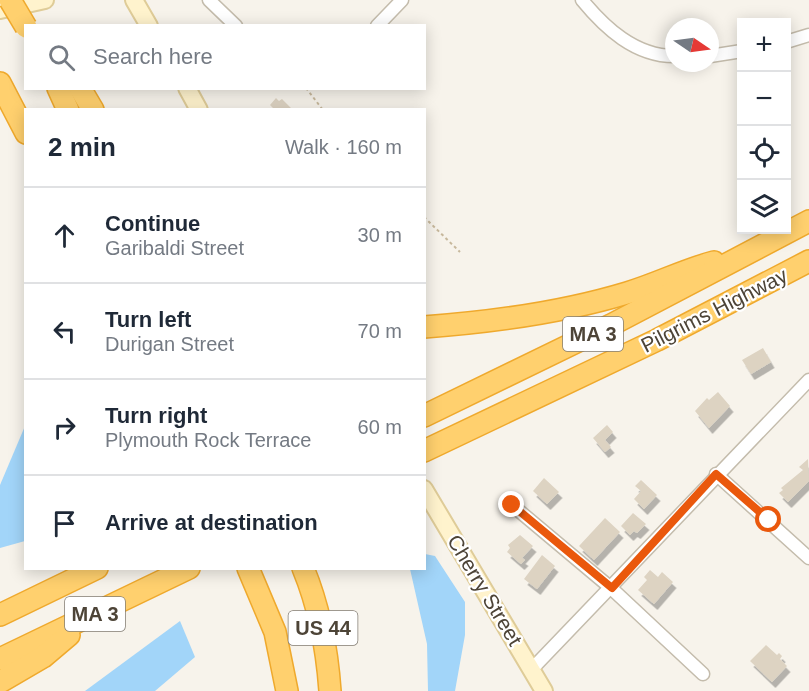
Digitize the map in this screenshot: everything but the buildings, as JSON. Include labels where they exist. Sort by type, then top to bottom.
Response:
[{"type":"highway","points":[[10,0],[24,24]]},
{"type":"highway","points":[[26,0],[40,24]]},
{"type":"highway","points":[[0,83],[24,129]]},
{"type":"highway","points":[[59,90],[67,108]]},
{"type":"highway","points":[[81,90],[92,108]]},
{"type":"highway","name":"Pilgrims Highway","points":[[426,415],[611,326],[809,221]]},
{"type":"highway","points":[[426,327],[510,319],[585,304],[760,248]]},
{"type":"highway","name":"Pilgrims Highway","points":[[431,448],[657,340],[809,261]]},
{"type":"highway","name":"MA 3","points":[[0,615],[93,570]]},
{"type":"highway","name":"MA 3","points":[[0,659],[185,570]]},
{"type":"highway","name":"US 44","points":[[304,570],[322,627],[330,691]]},
{"type":"highway","points":[[250,572],[275,632],[287,691]]},
{"type":"highway","points":[[0,682],[43,657],[93,615]]},
{"type":"main road","points":[[0,10],[45,0]]},
{"type":"main road","points":[[134,0],[148,24]]},
{"type":"main road","points":[[187,90],[198,108]]},
{"type":"main road","name":"Cherry Street","points":[[426,492],[544,691]]},
{"type":"street","points":[[208,0],[234,24]]},
{"type":"street","points":[[379,24],[402,0]]},
{"type":"street","points":[[582,0],[620,39],[643,51],[665,55]]},
{"type":"street","points":[[791,40],[809,35]]},
{"type":"street","points":[[719,55],[737,52]]},
{"type":"street","points":[[532,669],[612,588],[716,474],[809,380]]},
{"type":"street","points":[[716,474],[809,558]]},
{"type":"street","points":[[512,505],[612,588],[703,674]]},
{"type":"path","points":[[308,90],[321,108]]},
{"type":"path","points":[[426,219],[460,252]]},
{"type":"water","points":[[24,428],[24,541],[0,548],[0,485]]},
{"type":"water","points":[[426,554],[435,556],[465,602],[465,635],[455,691],[428,691],[427,644],[410,570],[426,570]]},
{"type":"water","points":[[180,621],[195,657],[155,691],[85,691]]},
{"type":"route","points":[[512,505],[612,588],[716,474],[769,520]]}]
